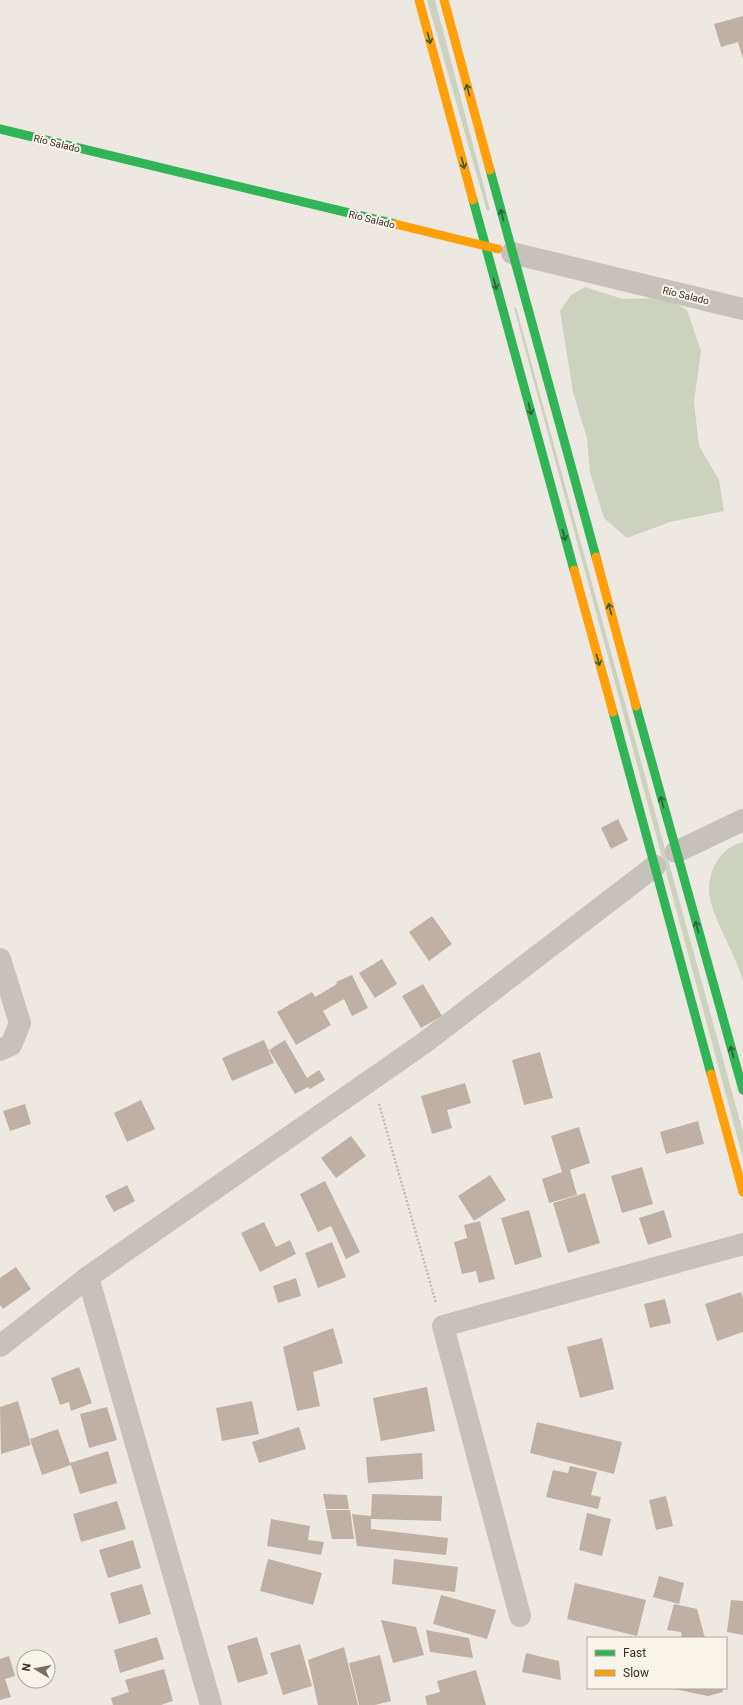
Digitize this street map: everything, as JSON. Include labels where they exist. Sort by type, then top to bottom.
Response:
[{"type":"main road","points":[[419,0],[743,1192]]},
{"type":"main road","points":[[444,0],[676,852],[743,1090]]},
{"type":"main road","name":"Río Salado","points":[[0,129],[512,253]]},
{"type":"street","name":"Río Salado","points":[[512,253],[743,309]]},
{"type":"street","points":[[676,852],[743,820]]},
{"type":"street","points":[[0,1346],[88,1277],[372,1080],[654,866]]},
{"type":"street","points":[[0,959],[20,1023],[11,1045],[0,1050]]},
{"type":"street","points":[[520,1616],[443,1326],[743,1244]]},
{"type":"street","points":[[88,1277],[211,1705]]},
{"type":"path","points":[[372,1080],[443,1326]]},
{"type":"green space","points":[[427,0],[435,0],[490,210],[487,211]]},
{"type":"green space","points":[[585,287],[623,299],[666,298],[687,310],[701,351],[694,402],[699,446],[719,480],[724,511],[670,522],[627,538],[604,518],[590,472],[587,438],[573,392],[560,311],[571,295]]},
{"type":"green space","points":[[516,307],[743,1132],[743,1158],[514,308]]},
{"type":"green space","points":[[743,842],[743,981],[736,961],[714,913],[709,893],[709,884],[711,874],[720,857],[734,845]]},
{"type":"building","points":[[743,16],[743,59],[738,42],[721,47],[714,24]]},
{"type":"building","points":[[618,819],[628,840],[611,849],[601,828]]},
{"type":"building","points":[[432,916],[452,944],[429,961],[409,932]]},
{"type":"building","points":[[382,959],[397,984],[375,998],[359,973]]},
{"type":"building","points":[[352,975],[368,1008],[352,1016],[344,999],[323,1011],[331,1025],[296,1045],[277,1012],[312,992],[315,997],[337,984],[336,982]]},
{"type":"building","points":[[423,984],[442,1016],[421,1028],[402,996]]},
{"type":"building","points":[[264,1040],[274,1063],[232,1081],[222,1058]]},
{"type":"building","points":[[285,1040],[307,1078],[319,1070],[325,1080],[310,1089],[308,1087],[295,1094],[269,1050]]},
{"type":"building","points":[[540,1052],[553,1098],[524,1105],[512,1060]]},
{"type":"building","points":[[465,1083],[471,1103],[447,1110],[452,1128],[432,1134],[421,1096]]},
{"type":"building","points":[[141,1100],[155,1129],[127,1142],[114,1113]]},
{"type":"building","points":[[25,1104],[31,1124],[10,1131],[3,1111]]},
{"type":"building","points":[[698,1121],[704,1144],[666,1154],[660,1132]]},
{"type":"building","points":[[579,1127],[590,1163],[570,1170],[577,1195],[549,1203],[542,1179],[562,1172],[551,1136]]},
{"type":"building","points":[[351,1136],[366,1156],[336,1178],[321,1158]]},
{"type":"building","points":[[642,1167],[653,1204],[622,1213],[611,1176]]},
{"type":"building","points":[[490,1175],[506,1200],[474,1221],[458,1196]]},
{"type":"building","points":[[325,1181],[360,1252],[346,1259],[331,1226],[318,1232],[300,1194]]},
{"type":"building","points":[[127,1185],[135,1201],[114,1212],[105,1196]]},
{"type":"building","points":[[585,1193],[600,1243],[568,1253],[553,1203]]},
{"type":"building","points":[[529,1210],[542,1257],[515,1265],[501,1218]]},
{"type":"building","points":[[664,1210],[672,1237],[648,1245],[639,1218]]},
{"type":"building","points":[[480,1221],[495,1279],[479,1283],[476,1271],[462,1274],[454,1242],[467,1238],[464,1225]]},
{"type":"building","points":[[264,1222],[276,1247],[290,1240],[296,1254],[260,1272],[241,1233]]},
{"type":"building","points":[[332,1242],[346,1277],[318,1288],[305,1253]]},
{"type":"building","points":[[16,1267],[31,1289],[3,1309],[0,1305],[0,1278]]},
{"type":"building","points":[[296,1278],[301,1296],[278,1303],[273,1286]]},
{"type":"building","points":[[741,1292],[743,1298],[743,1332],[717,1341],[705,1304]]},
{"type":"building","points":[[665,1299],[671,1323],[650,1328],[644,1304]]},
{"type":"building","points":[[333,1328],[343,1363],[313,1372],[320,1406],[297,1411],[283,1347]]},
{"type":"building","points":[[602,1338],[614,1389],[580,1398],[567,1347]]},
{"type":"building","points":[[79,1367],[92,1403],[71,1411],[69,1402],[60,1405],[51,1378]]},
{"type":"building","points":[[427,1387],[435,1431],[381,1441],[373,1398]]},
{"type":"building","points":[[18,1401],[31,1445],[1,1454],[0,1407]]},
{"type":"building","points":[[252,1401],[259,1434],[222,1441],[216,1408]]},
{"type":"building","points":[[107,1407],[117,1440],[89,1448],[80,1414]]},
{"type":"building","points":[[537,1422],[622,1442],[614,1474],[530,1453]]},
{"type":"building","points":[[299,1427],[306,1449],[259,1463],[252,1442]]},
{"type":"building","points":[[58,1429],[70,1463],[108,1451],[117,1483],[80,1494],[71,1465],[42,1475],[30,1439]]},
{"type":"building","points":[[422,1453],[423,1479],[368,1483],[366,1457]]},
{"type":"building","points":[[570,1466],[597,1472],[591,1495],[601,1497],[598,1509],[546,1497],[553,1470],[568,1473]]},
{"type":"building","points":[[323,1494],[347,1495],[349,1509],[326,1509]]},
{"type":"building","points":[[372,1494],[442,1496],[441,1521],[371,1519],[371,1529],[448,1538],[446,1555],[357,1546],[352,1514],[371,1516]]},
{"type":"building","points":[[666,1496],[673,1526],[656,1530],[649,1500]]},
{"type":"building","points":[[117,1501],[126,1529],[81,1542],[73,1514]]},
{"type":"building","points":[[326,1510],[350,1510],[354,1539],[332,1539]]},
{"type":"building","points":[[587,1513],[611,1519],[602,1556],[579,1550]]},
{"type":"building","points":[[271,1519],[310,1526],[308,1540],[324,1542],[321,1555],[267,1546]]},
{"type":"building","points":[[133,1540],[141,1568],[108,1578],[99,1550]]},
{"type":"building","points":[[268,1559],[322,1573],[313,1605],[260,1591]]},
{"type":"building","points":[[394,1559],[458,1567],[455,1592],[392,1584]]},
{"type":"building","points":[[659,1576],[684,1583],[679,1604],[653,1597]]},
{"type":"building","points":[[575,1583],[646,1600],[637,1636],[567,1619]]},
{"type":"building","points":[[142,1584],[151,1614],[119,1624],[110,1593]]},
{"type":"building","points":[[441,1595],[496,1610],[487,1639],[433,1624]]},
{"type":"building","points":[[731,1600],[743,1601],[743,1635],[727,1632]]},
{"type":"building","points":[[674,1604],[697,1609],[705,1637],[682,1637],[681,1632],[667,1630]]},
{"type":"building","points":[[381,1620],[416,1627],[424,1655],[393,1663]]},
{"type":"building","points":[[426,1630],[469,1638],[473,1658],[430,1652]]},
{"type":"building","points":[[157,1637],[164,1659],[120,1673],[114,1650]]},
{"type":"building","points":[[257,1637],[268,1674],[238,1683],[227,1646]]},
{"type":"building","points":[[300,1644],[312,1686],[283,1695],[270,1653]]},
{"type":"building","points":[[344,1647],[358,1705],[318,1705],[308,1660]]},
{"type":"building","points":[[526,1653],[559,1661],[561,1680],[522,1672]]},
{"type":"building","points":[[380,1655],[391,1701],[375,1705],[359,1705],[349,1663]]},
{"type":"building","points":[[9,1656],[15,1676],[5,1679],[11,1697],[0,1700],[0,1659]]},
{"type":"building","points":[[164,1669],[173,1701],[161,1705],[113,1705],[111,1698],[129,1692],[125,1680]]},
{"type":"building","points":[[476,1670],[486,1705],[427,1705],[425,1696],[440,1692],[437,1681]]},
{"type":"building","points":[[674,1689],[722,1689],[723,1692],[708,1696]]},
{"type":"traffic: fast","points":[[0,129],[395,224]]},
{"type":"traffic: fast","points":[[490,170],[596,557]]},
{"type":"traffic: fast","points":[[473,200],[574,570]]},
{"type":"traffic: fast","points":[[636,706],[743,1090]]},
{"type":"traffic: fast","points":[[613,712],[711,1074]]},
{"type":"traffic: slow","points":[[419,0],[473,200]]},
{"type":"traffic: slow","points":[[444,0],[490,170]]},
{"type":"traffic: slow","points":[[395,224],[498,249]]},
{"type":"traffic: slow","points":[[596,557],[636,706]]},
{"type":"traffic: slow","points":[[574,570],[613,712]]},
{"type":"traffic: slow","points":[[711,1074],[743,1192]]}]
